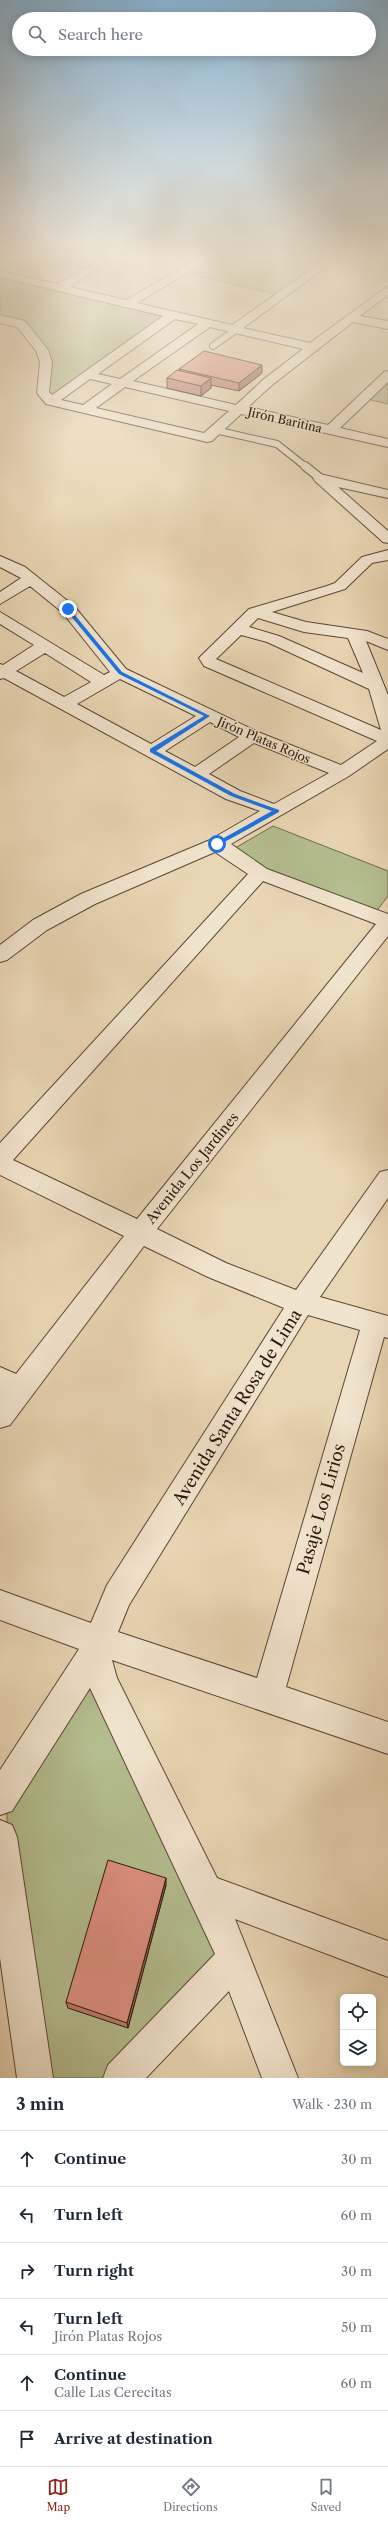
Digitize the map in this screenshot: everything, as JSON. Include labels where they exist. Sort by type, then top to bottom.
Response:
[{"type":"street","points":[[43,353],[46,362],[43,393],[51,401],[84,410],[211,434],[236,409],[308,353]]},
{"type":"street","points":[[51,401],[119,353]]},
{"type":"street","points":[[84,410],[166,353]]},
{"type":"street","name":"Jirón Baritina","points":[[88,375],[122,384],[388,443]]},
{"type":"street","points":[[331,430],[388,375]]},
{"type":"street","points":[[320,478],[388,494]]},
{"type":"street","points":[[320,478],[388,539]]},
{"type":"street","points":[[0,955],[40,925],[88,899],[217,844],[277,811],[343,772],[369,755],[388,740],[207,661],[207,658],[239,629],[255,612],[340,586],[367,560],[388,555]]},
{"type":"street","points":[[0,561],[31,578],[68,609],[120,673],[102,681],[64,703]]},
{"type":"street","points":[[0,599],[31,578]]},
{"type":"street","points":[[255,612],[304,627],[354,634],[388,645]]},
{"type":"street","points":[[4,626],[46,645],[102,681]]},
{"type":"street","points":[[239,629],[273,639],[377,686]]},
{"type":"street","points":[[354,634],[377,686],[388,727]]},
{"type":"street","points":[[2,671],[46,645]]},
{"type":"street","points":[[2,671],[233,795],[277,811]]},
{"type":"street","name":"Jirón Platas Rojos","points":[[120,673],[252,736],[343,772]]},
{"type":"street","points":[[152,751],[208,716]]},
{"type":"street","points":[[196,775],[252,736]]},
{"type":"street","points":[[369,755],[388,757]]},
{"type":"street","points":[[217,844],[260,873],[386,928]]},
{"type":"street","points":[[0,1159],[260,873]]},
{"type":"street","name":"Avenida Los Jardines","points":[[0,1416],[10,1384],[140,1233],[386,928]]},
{"type":"street","points":[[0,1164],[217,1270],[273,1294],[381,1325]]},
{"type":"street","name":"Avenida Santa Rosa de Lima","points":[[0,1799],[96,1648],[118,1595],[302,1302],[388,1179]]},
{"type":"street","name":"Pasaje Los Lirios","points":[[268,1695],[381,1325]]},
{"type":"street","points":[[0,1605],[96,1648],[268,1695],[388,1738]]},
{"type":"street","points":[[96,1648],[103,1683],[205,1891],[235,1959],[279,2078]]},
{"type":"street","points":[[0,1837],[35,2078]]},
{"type":"street","points":[[205,1891],[388,1959]]},
{"type":"street","points":[[121,2078],[235,1959]]},
{"type":"lane","points":[[211,434],[277,444],[320,478]]},
{"type":"green space","points":[[42,353],[115,353],[52,396],[48,394],[48,362]]},
{"type":"green space","points":[[388,375],[388,404],[363,398]]},
{"type":"green space","points":[[273,826],[388,871],[388,896],[375,913],[260,870],[230,851]]},
{"type":"green space","points":[[91,1686],[220,1965],[112,2078],[45,2078],[7,1828],[7,1804]]},
{"type":"building","points":[[201,353],[212,353],[262,365],[239,383],[179,369]]},
{"type":"building","points":[[177,370],[211,378],[201,386],[167,378]]},
{"type":"building","points":[[108,1860],[166,1878],[127,2023],[66,2002]]},
{"type":"route","points":[[68,609],[120,673],[208,716],[152,751],[233,795],[277,811],[217,844]]}]
